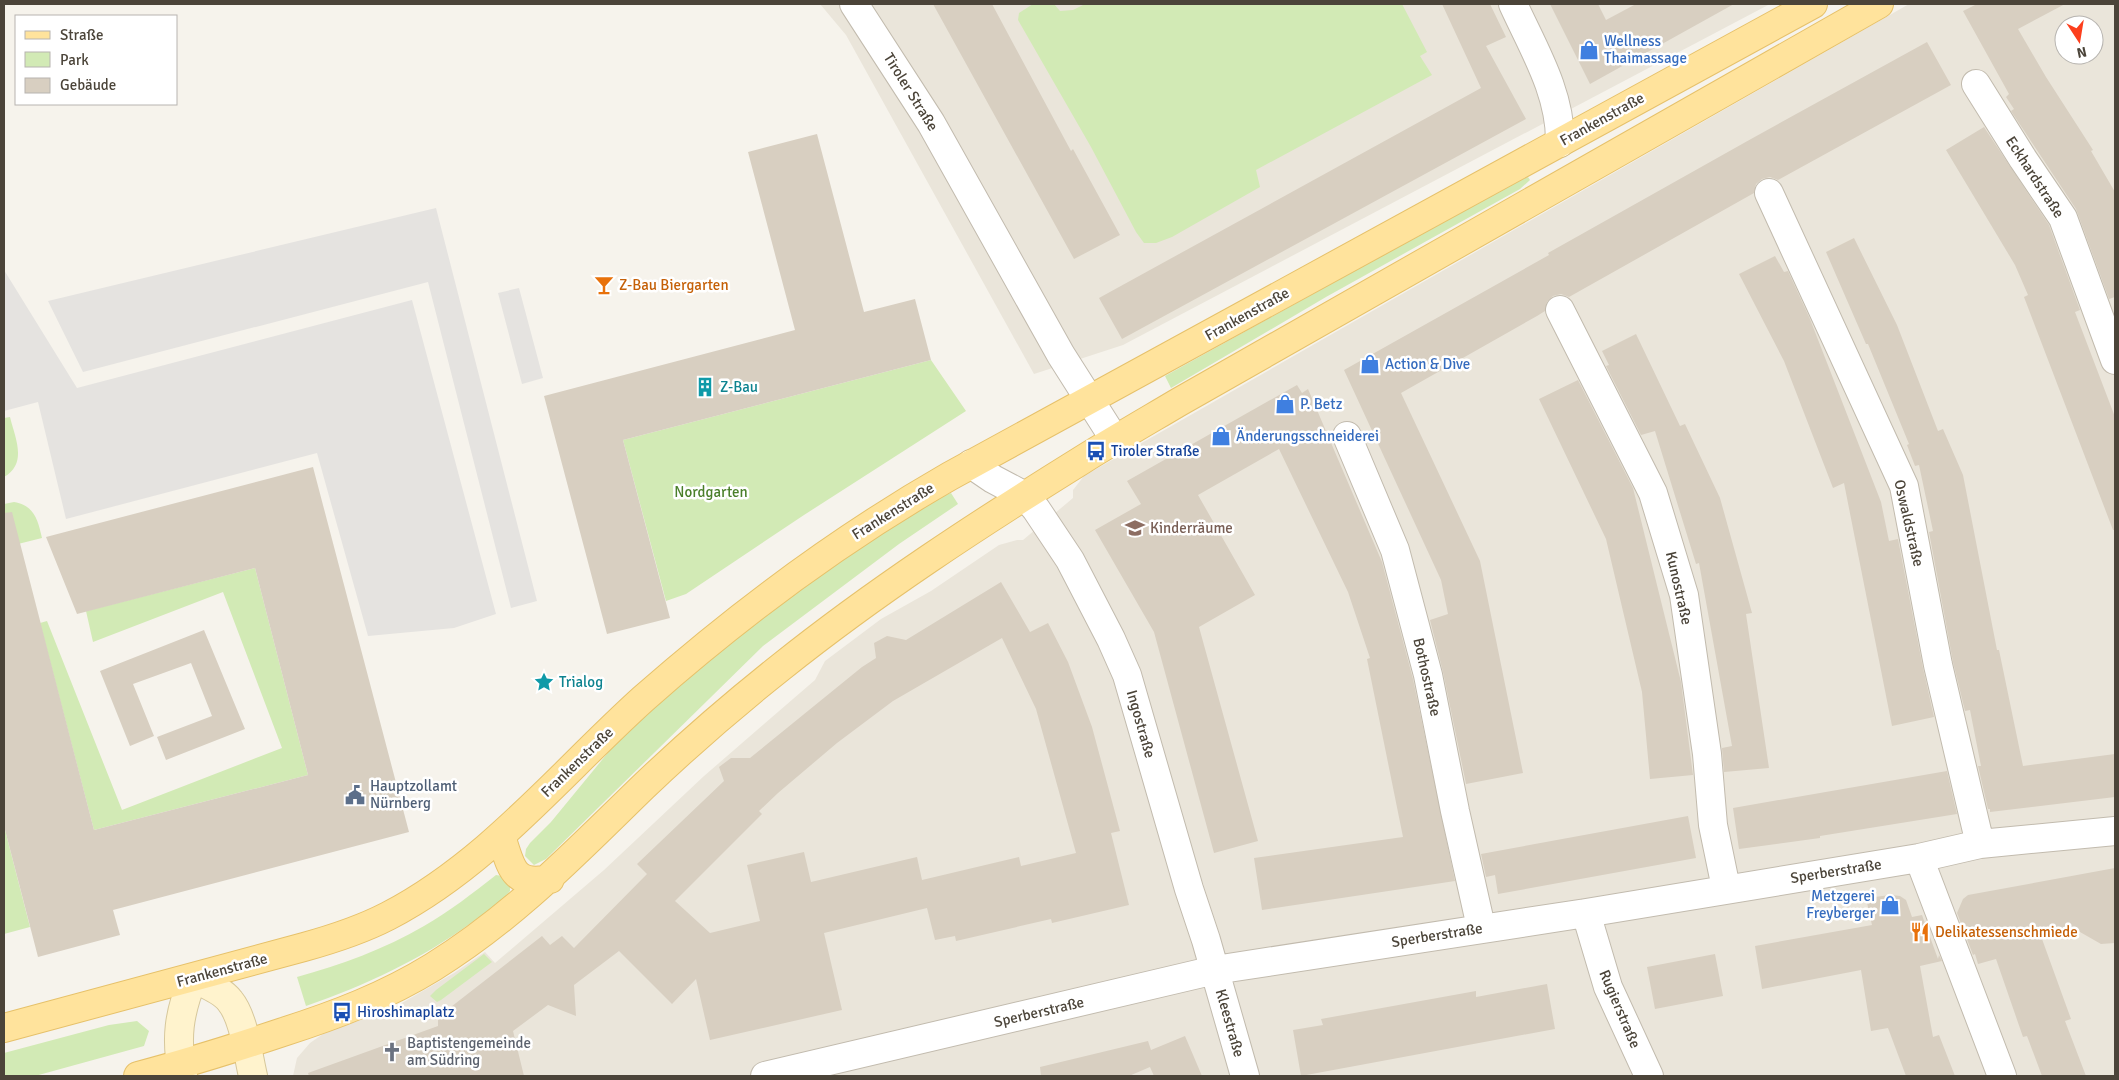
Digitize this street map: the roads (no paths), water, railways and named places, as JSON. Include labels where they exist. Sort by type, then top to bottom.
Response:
[{"type":"main road","name":"Frankenstraße","points":[[4,1028],[312,945],[366,927],[388,916],[434,888],[479,855],[642,700],[734,623],[863,529],[971,464],[1813,4]]},
{"type":"main road","points":[[138,1076],[182,1070],[246,1045],[342,1012],[399,987],[470,943],[550,879],[672,760],[783,666],[902,578],[1025,496],[1115,440],[1303,330],[1880,4]]},
{"type":"main road","points":[[501,836],[518,876],[533,882],[550,879]]},
{"type":"main road","points":[[182,1070],[180,1018],[193,978],[222,993],[230,1001],[238,1015],[253,1076]]},
{"type":"street","name":"Tiroler Straße","points":[[854,4],[931,123],[1061,355],[1115,440]]},
{"type":"street","points":[[1513,4],[1555,100],[1560,125],[1560,143]]},
{"type":"street","name":"Eckhardstraße","points":[[1976,84],[2023,160],[2063,218],[2115,360]]},
{"type":"street","name":"Oswaldstraße","points":[[1769,193],[1904,486],[1938,665],[1980,844]]},
{"type":"street","name":"Kunostraße","points":[[1560,310],[1653,493],[1673,556],[1684,595],[1707,754],[1713,825],[1726,888]]},
{"type":"street","name":"Bothostraße","points":[[1346,436],[1395,550],[1428,675],[1481,927]]},
{"type":"street","points":[[971,464],[993,480],[1025,496]]},
{"type":"street","name":"Ingostraße","points":[[1025,496],[1046,523],[1079,576],[1127,675],[1188,889],[1215,970]]},
{"type":"street","name":"Sperberstraße","points":[[765,1076],[1215,970],[1919,858],[1980,844],[2115,831]]},
{"type":"street","points":[[1919,858],[2002,1076]]},
{"type":"street","name":"Rugierstraße","points":[[1586,912],[1608,987],[1649,1076]]},
{"type":"street","name":"Kleestraße","points":[[1215,970],[1245,1076]]},
{"type":"place","name":"Wellness Thaimassage","points":[[1589,50]]},
{"type":"place","name":"Z-Bau Biergarten","points":[[604,285]]},
{"type":"place","name":"Action & Dive","points":[[1370,364]]},
{"type":"place","name":"Z-Bau","points":[[705,387]]},
{"type":"place","name":"P. Betz","points":[[1285,404]]},
{"type":"place","name":"Änderungsschneiderei","points":[[1221,436]]},
{"type":"place","name":"Tiroler Straße","points":[[1096,451]]},
{"type":"place","name":"Kinderräume","points":[[1135,528]]},
{"type":"place","name":"Trialog","points":[[544,682]]},
{"type":"place","name":"Hauptzollamt Nürnberg","points":[[355,795]]},
{"type":"place","name":"Metzgerei Freyberger","points":[[1890,905]]},
{"type":"place","name":"Delikatessenschmiede","points":[[1920,932]]},
{"type":"place","name":"Hiroshimaplatz","points":[[342,1012]]},
{"type":"place","name":"Baptistengemeinde am Südring","points":[[392,1052]]},
{"type":"park label","name":"Nordgarten","points":[[711,492]]}]
